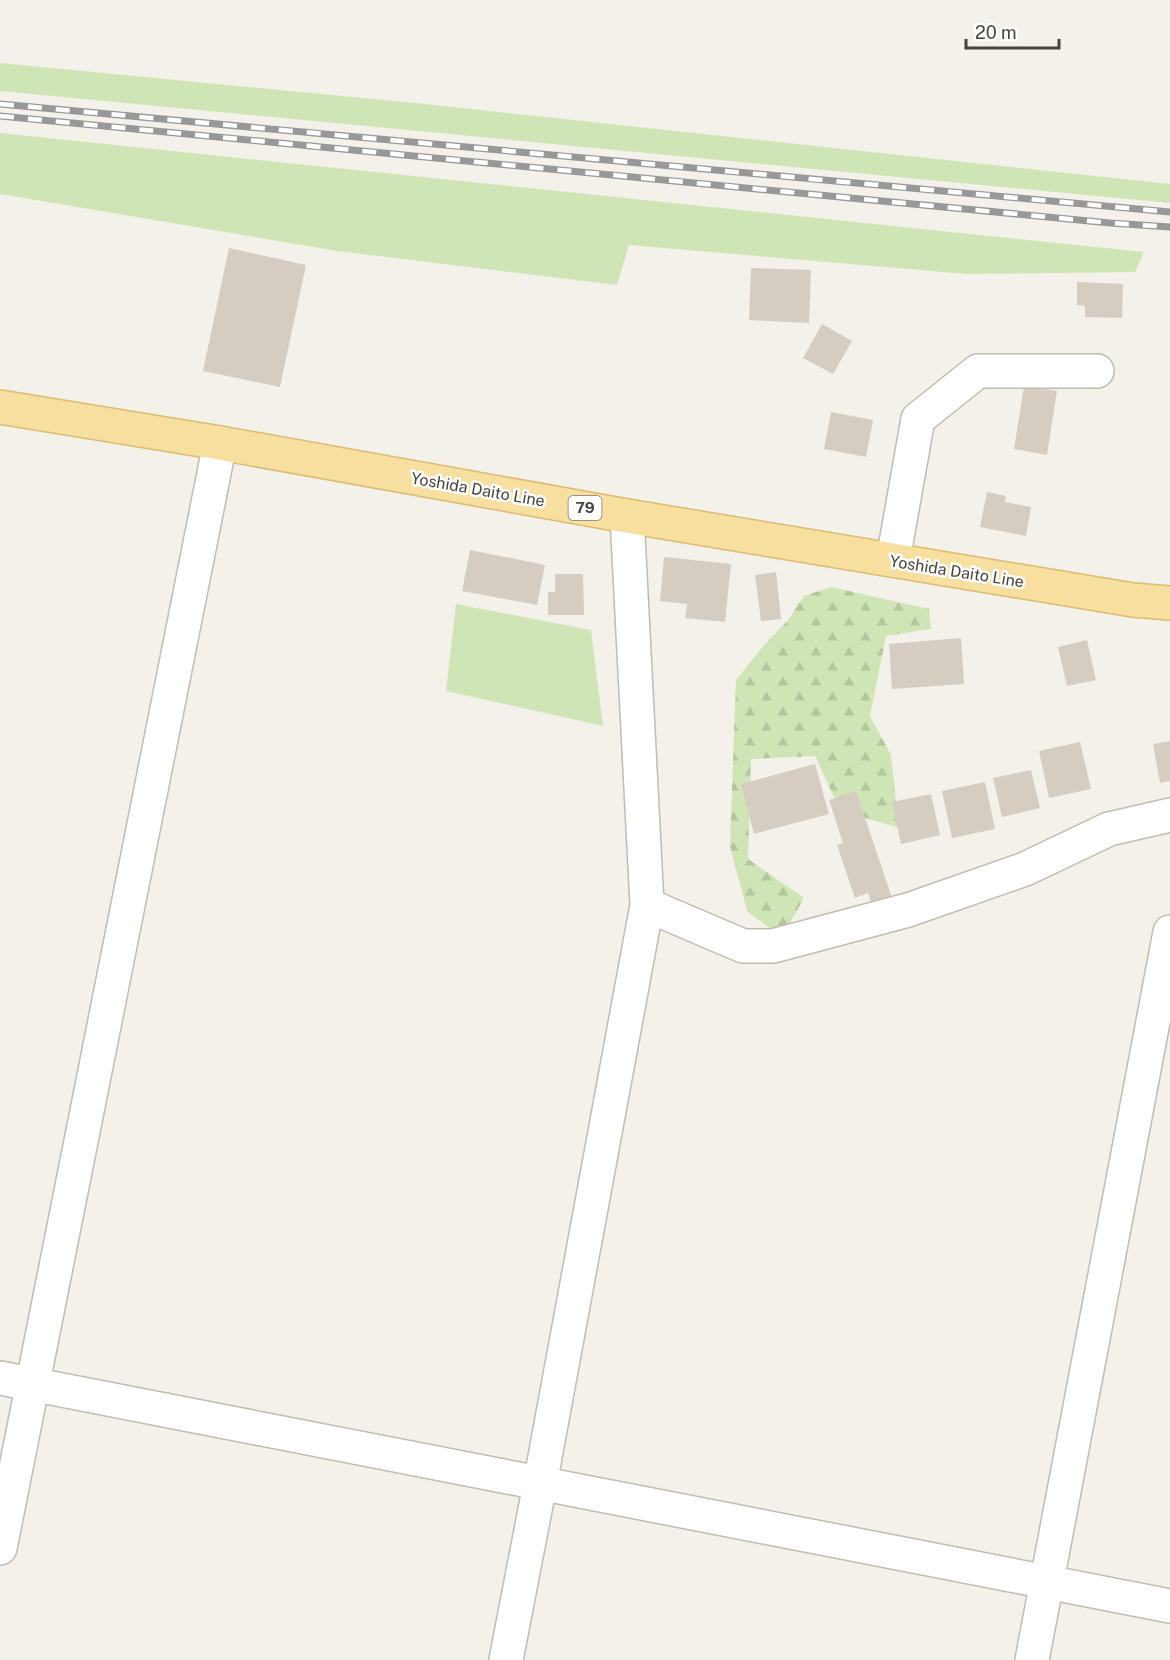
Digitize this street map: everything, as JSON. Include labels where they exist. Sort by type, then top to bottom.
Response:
[{"type":"main road","name":"Yoshida Daito Line","points":[[0,407],[220,443],[627,516],[1133,600],[1170,603]]},
{"type":"street","points":[[892,560],[918,419],[978,371],[1097,371]]},
{"type":"street","points":[[0,1548],[16,1381],[220,443]]},
{"type":"street","points":[[506,1660],[647,905],[627,516]]},
{"type":"street","points":[[647,905],[743,946],[773,946],[908,910],[1025,869],[1109,829],[1170,815]]},
{"type":"street","points":[[1032,1660],[1170,932]]},
{"type":"street","points":[[16,1381],[1170,1606]]},
{"type":"green space","points":[[0,63],[425,104],[1170,184],[1170,203],[0,91]]},
{"type":"green space","points":[[0,133],[1144,252],[1135,272],[967,274],[629,245],[617,285],[337,251],[0,194]]},
{"type":"green space","points":[[831,587],[929,609],[931,629],[886,636],[870,716],[891,755],[899,828],[840,810],[815,756],[751,759],[748,859],[804,898],[782,937],[747,911],[730,847],[736,680],[788,620],[804,596]]},
{"type":"green space","points":[[456,604],[591,630],[603,726],[446,691]]},
{"type":"building","points":[[229,248],[306,265],[280,387],[203,371]]},
{"type":"building","points":[[751,268],[811,270],[809,323],[749,320]]},
{"type":"building","points":[[1077,282],[1123,284],[1122,318],[1085,317],[1085,306],[1077,305]]},
{"type":"building","points":[[822,324],[852,341],[833,374],[803,358]]},
{"type":"building","points":[[1024,386],[1057,391],[1047,455],[1014,449]]},
{"type":"building","points":[[831,412],[873,420],[866,457],[824,449]]},
{"type":"building","points":[[987,492],[1006,496],[1005,502],[1031,507],[1026,536],[980,527]]},
{"type":"building","points":[[470,550],[545,565],[537,605],[462,591]]},
{"type":"building","points":[[664,557],[731,564],[725,622],[685,618],[687,604],[660,601]]},
{"type":"building","points":[[776,572],[781,619],[761,621],[755,575]]},
{"type":"building","points":[[555,574],[583,574],[584,615],[548,615],[548,592],[555,592]]},
{"type":"building","points":[[961,638],[964,684],[892,689],[889,644]]},
{"type":"building","points":[[1087,640],[1096,680],[1067,686],[1058,647]]},
{"type":"building","points":[[1170,741],[1170,781],[1160,783],[1153,744]]},
{"type":"building","points":[[1080,742],[1091,789],[1049,798],[1039,751]]},
{"type":"building","points":[[815,764],[829,814],[754,834],[741,784]]},
{"type":"building","points":[[1031,770],[1040,808],[1002,817],[993,778]]},
{"type":"building","points":[[985,782],[995,829],[952,838],[942,791]]},
{"type":"building","points":[[856,791],[893,901],[873,908],[868,893],[855,898],[837,845],[843,843],[829,800]]},
{"type":"building","points":[[931,794],[940,835],[901,844],[892,802]]},
{"type":"railway","points":[[0,104],[1170,212]]},
{"type":"railway","points":[[0,116],[1170,227]]}]
